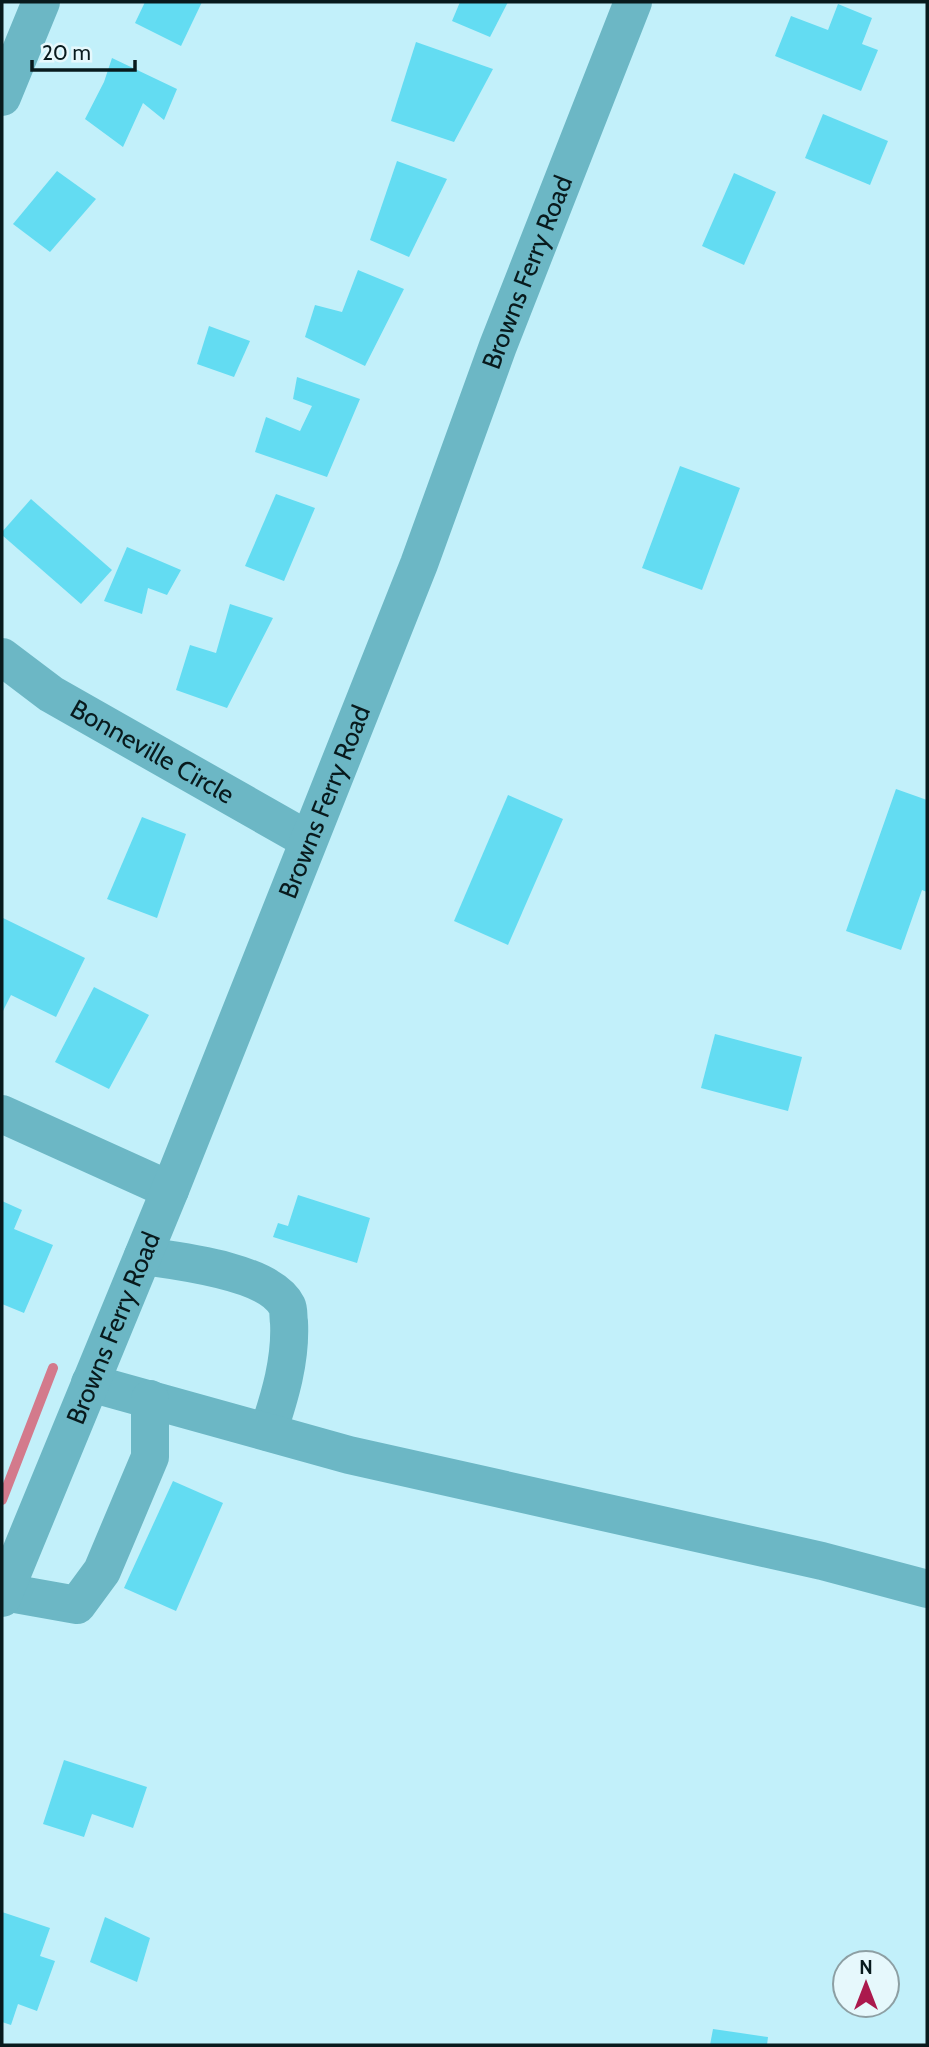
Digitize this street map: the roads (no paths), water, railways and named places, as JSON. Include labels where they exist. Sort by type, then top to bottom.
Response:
[{"type":"street","points":[[2,97],[41,2]]},
{"type":"street","name":"Browns Ferry Road","points":[[3,1595],[143,1256],[419,564],[498,346],[634,2]]},
{"type":"street","name":"Bonneville Circle","points":[[2,657],[51,694],[308,840]]},
{"type":"street","points":[[2,1114],[170,1189]]},
{"type":"street","points":[[143,1256],[216,1268],[269,1287],[288,1306],[290,1340],[283,1386],[268,1432]]},
{"type":"street","points":[[90,1383],[349,1455],[809,1558],[927,1589]]},
{"type":"street","points":[[3,1595],[77,1605],[102,1571],[150,1457],[150,1399]]},
{"type":"waterway","points":[[2,1500],[53,1368]]}]
